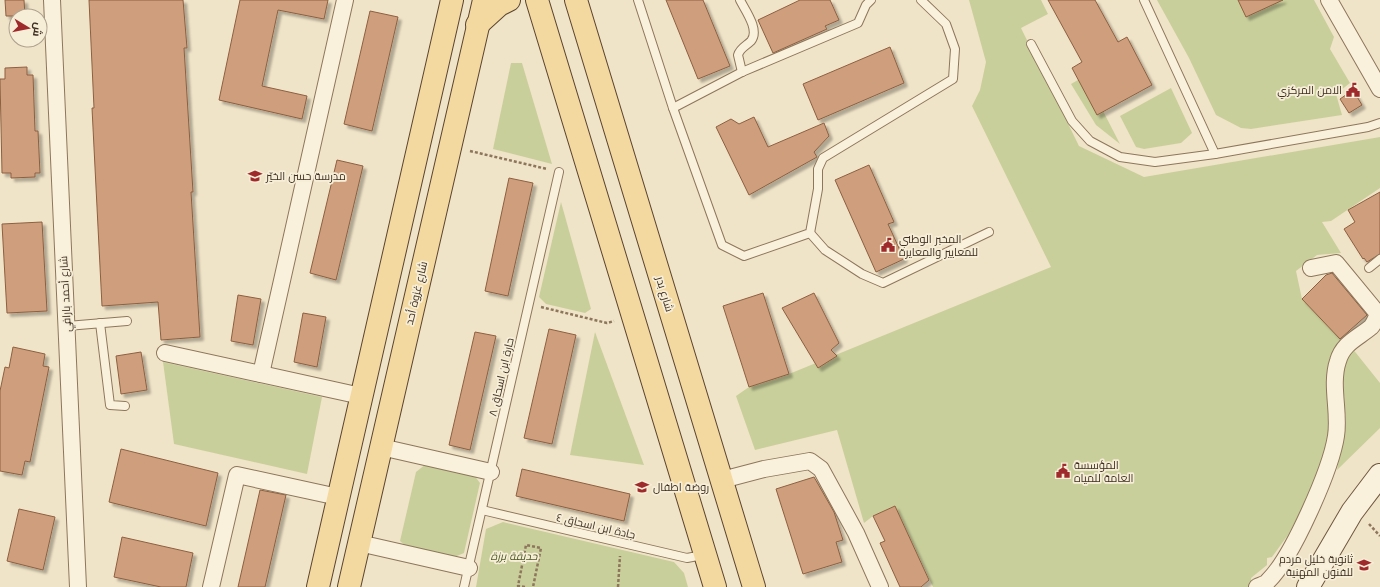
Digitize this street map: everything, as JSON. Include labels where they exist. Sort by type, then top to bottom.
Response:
[{"type":"main road","points":[[318,587],[452,0]]},
{"type":"main road","name":"شارع غزوة أحد","points":[[349,587],[477,25],[484,0]]},
{"type":"main road","points":[[477,25],[499,5],[509,0]]},
{"type":"main road","points":[[522,0],[539,6],[715,587]]},
{"type":"main road","name":"شارع بدر","points":[[576,0],[754,587]]},
{"type":"main road","points":[[1308,587],[1352,512],[1380,475]]},
{"type":"street","name":"شارع أحمد بارافي","points":[[52,0],[78,587]]},
{"type":"street","points":[[261,374],[345,0]]},
{"type":"street","points":[[1332,1],[1380,89]]},
{"type":"street","points":[[1258,587],[1268,582],[1286,556],[1308,513],[1328,466],[1336,436],[1335,374],[1338,360],[1347,344],[1376,330],[1378,314],[1336,263],[1311,268]]},
{"type":"street","points":[[165,353],[361,396]]},
{"type":"street","points":[[381,447],[490,472]]},
{"type":"street","points":[[722,480],[764,469],[810,461],[821,469],[856,533],[880,587]]},
{"type":"street","points":[[211,587],[237,475],[338,497]]},
{"type":"street","points":[[359,543],[469,568]]},
{"type":"lane","points":[[638,0],[673,108],[722,245],[744,256],[810,233]]},
{"type":"lane","points":[[740,0],[752,25],[754,34],[750,42],[741,49],[738,55],[742,72]]},
{"type":"lane","points":[[673,108],[742,72],[858,23],[866,5],[871,0]]},
{"type":"lane","points":[[921,0],[946,24],[955,49],[953,79],[823,158],[818,169],[818,189],[810,233],[824,250],[862,274],[883,283],[989,232]]},
{"type":"lane","points":[[1144,0],[1215,154]]},
{"type":"lane","points":[[1031,44],[1072,121],[1090,141],[1120,157],[1155,162],[1215,154],[1368,127],[1380,123]]},
{"type":"lane","name":"حارة ابن اسحاق ٨","points":[[464,587],[559,172]]},
{"type":"lane","points":[[1369,268],[1380,259]]},
{"type":"lane","points":[[67,326],[127,321]]},
{"type":"lane","points":[[100,323],[110,405],[125,406]]},
{"type":"lane","name":"جادة ابن اسحاق ٤","points":[[482,510],[688,558],[705,555]]},
{"type":"path","points":[[487,155],[559,172]]},
{"type":"path","points":[[529,303],[607,323]]},
{"type":"path","points":[[525,587],[518,586],[526,545],[541,548],[533,587]]},
{"type":"path","points":[[618,587],[621,550]]},
{"type":"green space","points":[[969,0],[1041,0],[1048,14],[1021,28],[1079,146],[1144,177],[1380,137],[1380,188],[1331,221],[1322,222],[1341,253],[1317,255],[1296,271],[1302,299],[1341,340],[1331,359],[1331,434],[1309,496],[1288,535],[1272,557],[1267,558],[1267,565],[1251,578],[1252,587],[933,587],[895,506],[873,516],[864,523],[837,430],[755,450],[736,396],[749,387],[789,374],[1051,267],[972,106],[980,90],[986,62]]},
{"type":"green space","points":[[1157,0],[1314,0],[1334,37],[1330,49],[1350,83],[1336,94],[1342,115],[1251,129],[1241,128],[1216,115],[1189,58]]},
{"type":"green space","points":[[511,63],[522,63],[552,164],[493,149]]},
{"type":"green space","points":[[1085,76],[1120,144],[1096,125],[1071,84]]},
{"type":"green space","points":[[1171,88],[1192,133],[1181,143],[1144,149],[1136,147],[1120,116]]},
{"type":"green space","points":[[561,202],[591,309],[585,313],[546,304],[539,297]]},
{"type":"green space","points":[[595,332],[644,465],[570,455]]},
{"type":"green space","points":[[1352,348],[1380,383],[1380,428],[1337,470],[1346,422],[1343,380],[1345,361]]},
{"type":"green space","points":[[163,362],[322,397],[307,474],[174,444]]},
{"type":"green space","points":[[426,464],[474,475],[480,483],[464,553],[452,558],[406,546],[400,541],[416,472]]},
{"type":"green space","name":"حديقة برزة","points":[[503,522],[674,562],[684,573],[688,587],[476,587],[486,529]]},
{"type":"building","points":[[5,0],[24,0],[24,8],[8,8],[8,16],[6,16]]},
{"type":"building","points":[[89,0],[183,0],[187,48],[184,48],[193,192],[191,192],[200,337],[161,340],[158,302],[102,306],[92,108],[94,108]]},
{"type":"building","points":[[240,0],[328,0],[324,19],[278,10],[262,86],[307,96],[302,119],[219,100]]},
{"type":"building","points":[[666,0],[703,0],[730,66],[698,79]]},
{"type":"building","points":[[800,0],[830,0],[839,20],[825,26],[827,29],[773,53],[758,20]]},
{"type":"building","points":[[1048,0],[1095,0],[1118,42],[1127,37],[1152,85],[1097,115],[1072,68],[1082,62]]},
{"type":"building","points":[[1238,0],[1283,0],[1246,17]]},
{"type":"building","points":[[370,11],[398,17],[372,131],[344,124]]},
{"type":"building","points":[[890,47],[904,83],[818,120],[803,84]]},
{"type":"building","points":[[27,67],[27,75],[33,75],[35,131],[38,131],[40,173],[35,173],[35,177],[11,178],[11,173],[2,173],[0,79],[5,79],[5,68]]},
{"type":"building","points":[[1353,90],[1362,105],[1349,113],[1340,99]]},
{"type":"building","points":[[754,117],[768,147],[824,123],[829,136],[814,152],[817,157],[749,195],[716,127],[731,119],[739,124]]},
{"type":"building","points":[[337,160],[363,166],[336,280],[310,273]]},
{"type":"building","points":[[869,165],[894,222],[888,224],[904,259],[876,272],[835,180]]},
{"type":"building","points":[[509,178],[533,183],[508,296],[485,291]]},
{"type":"building","points":[[1380,192],[1380,254],[1367,262],[1364,258],[1363,259],[1344,229],[1355,222],[1348,210]]},
{"type":"building","points":[[42,222],[47,311],[7,313],[2,224]]},
{"type":"building","points":[[1332,273],[1367,315],[1340,339],[1302,299],[1326,275]]},
{"type":"building","points":[[763,293],[789,374],[749,387],[723,306]]},
{"type":"building","points":[[814,293],[839,343],[831,350],[837,356],[818,368],[782,308]]},
{"type":"building","points":[[238,295],[261,299],[253,345],[231,341]]},
{"type":"building","points":[[303,313],[326,317],[317,367],[294,362]]},
{"type":"building","points":[[549,329],[576,335],[552,444],[524,438]]},
{"type":"building","points":[[475,332],[496,336],[470,450],[449,445]]},
{"type":"building","points":[[13,347],[45,354],[43,366],[49,367],[30,462],[25,461],[22,475],[0,471],[0,391],[5,367],[9,368]]},
{"type":"building","points":[[141,352],[147,390],[121,394],[116,356]]},
{"type":"building","points":[[121,449],[218,473],[206,526],[109,502]]},
{"type":"building","points":[[522,469],[630,494],[624,521],[516,496]]},
{"type":"building","points":[[814,477],[834,512],[843,540],[836,542],[842,562],[803,574],[776,489]]},
{"type":"building","points":[[260,490],[286,495],[265,587],[238,587]]},
{"type":"building","points":[[895,506],[929,580],[921,587],[900,587],[880,543],[885,541],[873,516]]},
{"type":"building","points":[[19,509],[55,517],[43,570],[7,561]]},
{"type":"building","points":[[122,537],[193,553],[186,587],[161,587],[114,577]]},
{"type":"place","name":"الامن المركزي","points":[[1353,90]]},
{"type":"place","name":"مدرسة حسن الخيّر","points":[[255,176]]},
{"type":"place","name":"المخبر الوطني للمعايير والمعايرة","points":[[888,245]]},
{"type":"place","name":"المؤسسة العامة للمياه","points":[[1063,471]]},
{"type":"place","name":"روضة اطفال","points":[[642,487]]},
{"type":"place","name":"ثانوية خليل مردم للفنون المهنية","points":[[1364,565]]}]
